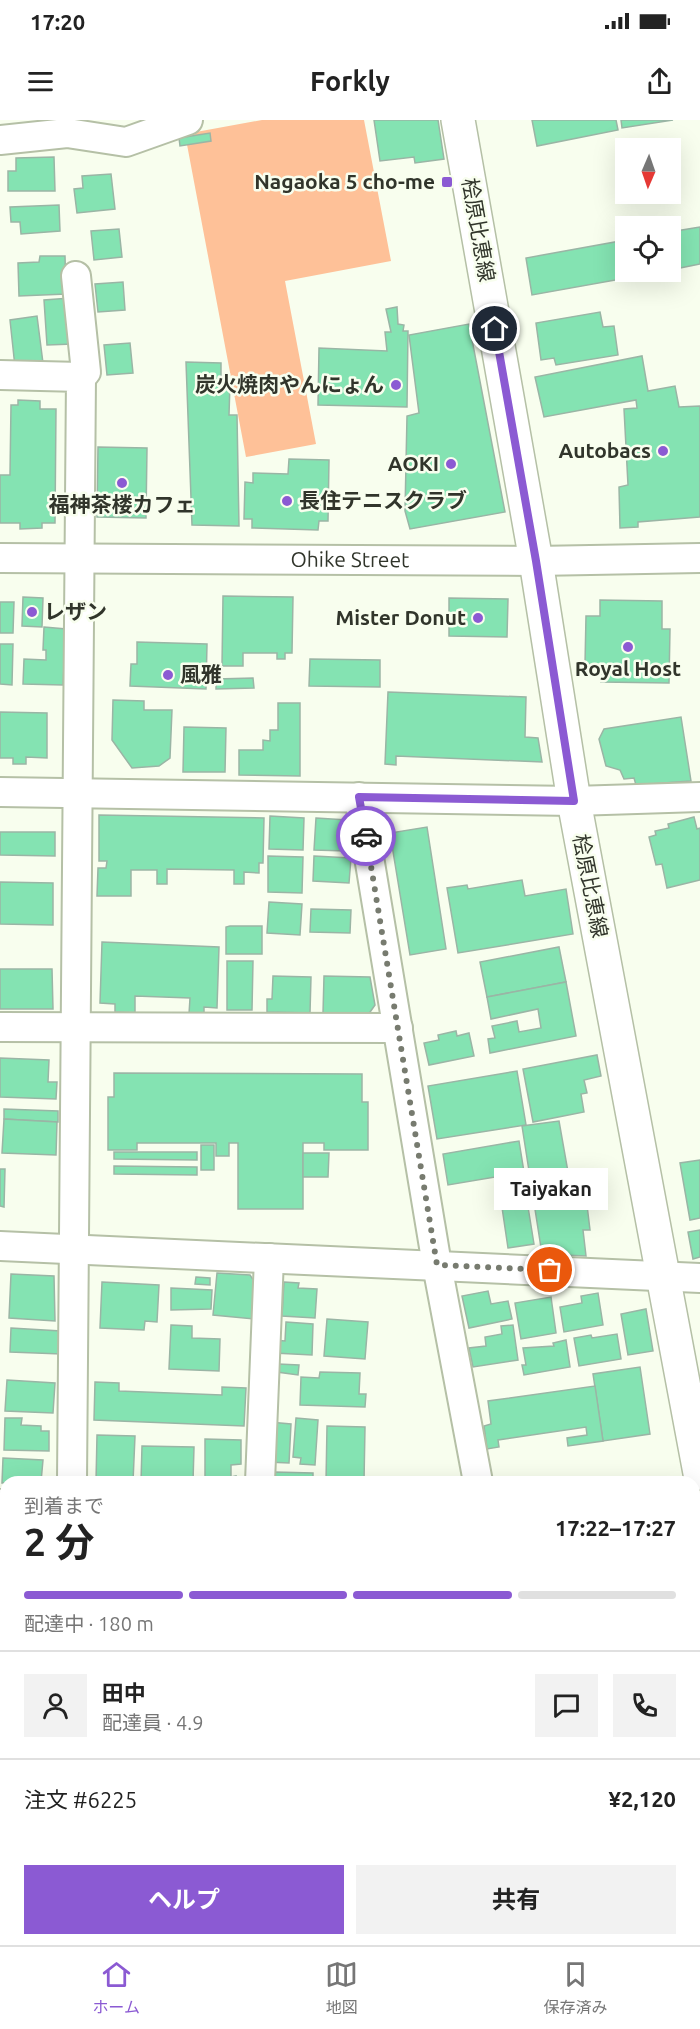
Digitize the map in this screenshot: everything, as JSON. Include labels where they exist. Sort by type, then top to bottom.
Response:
[{"type":"main road","name":"桧原比恵線","points":[[458,120],[536,561],[574,801],[663,1276],[697,1439],[700,1473]]},
{"type":"street","points":[[0,140],[67,133],[126,142],[188,120]]},
{"type":"street","points":[[72,1476],[78,558],[81,377],[86,372],[76,276]]},
{"type":"street","points":[[0,375],[81,377]]},
{"type":"street","name":"Ohike Street","points":[[0,558],[536,561],[700,558]]},
{"type":"street","points":[[0,792],[574,801],[700,797]]},
{"type":"street","points":[[359,797],[437,1265],[477,1476]]},
{"type":"street","points":[[0,1027],[398,1028]]},
{"type":"street","points":[[0,1246],[700,1278]]},
{"type":"street","points":[[260,1476],[269,1258]]},
{"type":"shaded area","points":[[262,120],[364,120],[391,261],[285,281],[316,444],[246,457],[185,134]]},
{"type":"building","points":[[374,120],[438,120],[444,159],[415,163],[414,157],[380,161]]},
{"type":"building","points":[[532,120],[616,120],[618,130],[537,146]]},
{"type":"building","points":[[621,120],[673,120],[622,128]]},
{"type":"building","points":[[210,133],[211,141],[180,146],[179,138]]},
{"type":"building","points":[[54,157],[55,191],[8,191],[8,171],[16,171],[16,158]]},
{"type":"building","points":[[111,174],[115,209],[77,213],[74,189],[83,188],[82,176]]},
{"type":"building","points":[[59,205],[60,231],[21,234],[20,222],[11,222],[10,207]]},
{"type":"building","points":[[700,227],[700,264],[681,268],[681,230]]},
{"type":"building","points":[[119,229],[122,257],[94,260],[91,231]]},
{"type":"building","points":[[615,242],[615,280],[532,295],[526,258]]},
{"type":"building","points":[[40,256],[65,256],[66,294],[19,296],[18,263],[39,262]]},
{"type":"building","points":[[123,282],[125,310],[98,312],[95,284]]},
{"type":"building","points":[[70,298],[73,344],[47,345],[44,300]]},
{"type":"building","points":[[397,307],[398,324],[404,325],[403,331],[408,331],[407,407],[318,405],[319,348],[387,351],[385,332],[391,332],[386,309]]},
{"type":"building","points":[[600,312],[603,327],[614,326],[618,355],[556,365],[554,358],[541,360],[536,323]]},
{"type":"building","points":[[37,316],[43,363],[15,367],[10,320]]},
{"type":"building","name":"AOKI","points":[[469,324],[505,512],[410,529],[405,511],[407,416],[419,413],[409,335]]},
{"type":"building","points":[[130,343],[133,373],[107,375],[104,345]]},
{"type":"building","name":"Autobacs","points":[[642,356],[648,391],[675,386],[679,407],[700,406],[700,517],[638,522],[638,527],[620,528],[619,487],[628,485],[624,409],[637,408],[636,400],[544,417],[535,377]]},
{"type":"building","points":[[186,362],[221,363],[221,383],[230,383],[229,415],[237,415],[239,526],[192,525]]},
{"type":"building","points":[[18,400],[40,401],[40,409],[56,409],[55,523],[42,523],[42,528],[20,529],[20,523],[0,523],[0,475],[10,475],[11,405],[18,405]]},
{"type":"building","name":"福神茶楼カフェ","points":[[98,447],[147,448],[146,518],[97,517]]},
{"type":"building","name":"長住テニスクラブ","points":[[289,459],[329,460],[328,521],[319,521],[318,530],[252,528],[252,519],[244,519],[245,482],[253,483],[253,473],[288,474]]},
{"type":"building","points":[[223,596],[293,597],[292,653],[285,653],[285,659],[277,659],[277,653],[243,653],[243,666],[222,666]]},
{"type":"building","name":"レザン","points":[[23,597],[43,598],[42,627],[22,626]]},
{"type":"building","name":"Mister Donut","points":[[449,598],[508,599],[507,637],[449,636]]},
{"type":"building","name":"Royal Host","points":[[600,600],[662,601],[662,629],[670,629],[669,683],[601,682],[601,665],[585,664],[586,616],[600,616]]},
{"type":"building","points":[[0,602],[14,602],[13,633],[0,633]]},
{"type":"building","points":[[44,627],[66,629],[63,685],[23,684],[24,659],[46,660],[46,650],[43,650]]},
{"type":"building","name":"風雅","points":[[137,642],[207,644],[206,689],[130,686],[131,664],[137,664]]},
{"type":"building","points":[[0,644],[13,644],[12,685],[0,684]]},
{"type":"building","points":[[310,659],[380,660],[380,687],[309,686]]},
{"type":"building","points":[[253,678],[254,688],[216,689],[216,679]]},
{"type":"building","points":[[388,692],[526,697],[525,737],[538,738],[542,762],[396,756],[396,765],[385,764]]},
{"type":"building","points":[[113,700],[144,701],[144,710],[172,710],[170,758],[159,766],[132,768],[112,740]]},
{"type":"building","points":[[278,703],[300,703],[300,776],[239,775],[239,750],[263,750],[263,740],[270,741],[270,730],[278,730]]},
{"type":"building","points":[[0,712],[47,713],[47,758],[26,757],[26,764],[13,764],[13,758],[0,758]]},
{"type":"building","points":[[681,717],[691,781],[636,785],[634,778],[624,779],[620,770],[606,766],[599,739],[604,729]]},
{"type":"building","points":[[184,727],[226,728],[225,772],[183,772]]},
{"type":"building","points":[[99,815],[264,818],[263,863],[259,863],[259,873],[244,872],[244,884],[234,884],[234,870],[167,869],[167,884],[157,884],[157,870],[131,870],[131,896],[97,896],[98,868],[106,868],[107,861],[99,861]]},
{"type":"building","points":[[270,816],[304,818],[303,850],[269,849]]},
{"type":"building","points":[[694,817],[697,829],[700,828],[700,880],[667,888],[662,864],[656,865],[649,837],[656,835],[655,831],[669,828],[668,824]]},
{"type":"building","points":[[316,818],[347,820],[346,851],[314,850]]},
{"type":"building","points":[[427,827],[446,949],[410,955],[390,833]]},
{"type":"building","points":[[0,832],[55,832],[55,856],[0,855]]},
{"type":"building","points":[[268,856],[303,857],[302,893],[268,892]]},
{"type":"building","points":[[314,856],[351,858],[349,883],[313,881]]},
{"type":"building","points":[[522,880],[525,896],[566,889],[573,934],[458,953],[447,888],[467,885],[468,889]]},
{"type":"building","points":[[0,882],[53,883],[53,925],[0,924]]},
{"type":"building","points":[[269,902],[302,904],[300,935],[267,933]]},
{"type":"building","points":[[311,909],[351,910],[350,933],[310,932]]},
{"type":"building","points":[[262,926],[262,954],[226,954],[226,927]]},
{"type":"building","points":[[102,942],[219,947],[217,1008],[204,1007],[204,1015],[189,1014],[190,998],[135,996],[135,1013],[115,1012],[115,1004],[100,1003]]},
{"type":"building","points":[[559,947],[566,982],[487,997],[480,962]]},
{"type":"building","points":[[227,961],[253,961],[252,1010],[227,1010]]},
{"type":"building","points":[[0,969],[52,969],[53,1009],[0,1009]]},
{"type":"building","points":[[273,976],[311,977],[310,1013],[267,1012],[267,999],[272,999]]},
{"type":"building","points":[[324,976],[370,977],[375,1005],[368,1015],[323,1013]]},
{"type":"building","points":[[566,982],[576,1036],[490,1053],[488,1039],[495,1038],[492,1026],[517,1021],[519,1032],[541,1028],[538,1009],[491,1019],[487,997]]},
{"type":"building","points":[[456,1031],[457,1036],[469,1033],[474,1056],[429,1065],[424,1043],[439,1040],[438,1035]]},
{"type":"building","points":[[597,1055],[601,1076],[584,1080],[587,1093],[581,1094],[584,1112],[533,1122],[523,1069]]},
{"type":"building","points":[[0,1058],[49,1060],[48,1082],[57,1082],[56,1099],[0,1097]]},
{"type":"building","points":[[517,1071],[526,1125],[437,1139],[428,1086]]},
{"type":"building","points":[[114,1073],[362,1074],[362,1102],[368,1102],[368,1150],[324,1150],[324,1143],[303,1143],[303,1209],[238,1209],[238,1143],[229,1143],[229,1156],[216,1156],[216,1143],[137,1143],[137,1150],[108,1150],[108,1097],[114,1097]]},
{"type":"building","points":[[4,1109],[58,1111],[58,1122],[4,1119]]},
{"type":"building","points":[[4,1119],[57,1122],[56,1155],[2,1153]]},
{"type":"building","points":[[559,1121],[571,1189],[579,1188],[581,1206],[587,1205],[590,1230],[583,1230],[586,1256],[542,1254],[522,1126]]},
{"type":"building","points":[[519,1141],[524,1172],[448,1185],[443,1154]]},
{"type":"building","points":[[201,1145],[214,1145],[214,1170],[201,1170]]},
{"type":"building","points":[[114,1152],[197,1152],[197,1160],[114,1159]]},
{"type":"building","points":[[303,1153],[329,1153],[328,1177],[303,1177]]},
{"type":"building","points":[[700,1160],[700,1218],[690,1220],[680,1163]]},
{"type":"building","points":[[114,1166],[197,1167],[197,1175],[114,1174]]},
{"type":"building","points":[[0,1169],[5,1169],[4,1207],[0,1206]]},
{"type":"building","points":[[524,1182],[534,1244],[508,1248],[499,1187]]},
{"type":"building","points":[[700,1230],[700,1257],[693,1259],[688,1232]]},
{"type":"building","points":[[217,1273],[250,1275],[256,1284],[254,1319],[213,1315]]},
{"type":"building","points":[[11,1274],[54,1276],[55,1321],[9,1318]]},
{"type":"building","points":[[196,1277],[210,1278],[210,1285],[195,1284]]},
{"type":"building","points":[[102,1282],[159,1285],[157,1322],[145,1321],[144,1330],[100,1328]]},
{"type":"building","points":[[284,1282],[299,1283],[298,1288],[317,1289],[315,1318],[282,1316]]},
{"type":"building","points":[[171,1288],[212,1290],[211,1309],[171,1310]]},
{"type":"building","points":[[488,1291],[491,1304],[508,1301],[512,1319],[469,1328],[462,1296]]},
{"type":"building","points":[[598,1293],[603,1325],[564,1332],[560,1307],[582,1303],[581,1296]]},
{"type":"building","points":[[551,1297],[556,1333],[521,1339],[515,1303]]},
{"type":"building","points":[[646,1309],[653,1351],[628,1355],[621,1314]]},
{"type":"building","points":[[327,1319],[368,1322],[365,1359],[324,1356]]},
{"type":"building","points":[[286,1322],[313,1324],[312,1355],[274,1353],[274,1340],[285,1341]]},
{"type":"building","points":[[171,1325],[192,1326],[192,1338],[220,1339],[219,1371],[169,1369]]},
{"type":"building","points":[[513,1325],[518,1360],[473,1367],[469,1348],[486,1346],[485,1337],[502,1334],[501,1326]]},
{"type":"building","points":[[11,1328],[61,1331],[61,1354],[10,1352]]},
{"type":"building","points":[[617,1334],[621,1359],[579,1366],[574,1338]]},
{"type":"building","points":[[566,1340],[570,1367],[524,1375],[522,1365],[526,1365],[523,1348],[554,1346],[553,1343]]},
{"type":"building","points":[[278,1364],[299,1365],[298,1375],[277,1372]]},
{"type":"building","points":[[640,1367],[650,1434],[603,1441],[593,1374]]},
{"type":"building","points":[[320,1372],[360,1373],[359,1394],[366,1394],[365,1407],[300,1405],[301,1377],[319,1378]]},
{"type":"building","points":[[7,1380],[55,1383],[53,1413],[5,1411]]},
{"type":"building","points":[[95,1382],[119,1383],[119,1391],[222,1395],[222,1387],[246,1388],[244,1426],[94,1420]]},
{"type":"building","points":[[595,1386],[603,1441],[568,1446],[567,1438],[587,1435],[586,1427],[498,1440],[499,1447],[487,1449],[484,1426],[491,1424],[488,1401]]},
{"type":"building","points":[[5,1418],[22,1418],[21,1425],[41,1426],[41,1431],[49,1431],[49,1451],[4,1450]]},
{"type":"building","points":[[296,1418],[318,1420],[315,1465],[300,1464],[301,1458],[293,1457]]},
{"type":"building","points":[[269,1422],[291,1424],[289,1463],[267,1462]]},
{"type":"building","points":[[327,1426],[365,1427],[364,1476],[326,1476]]},
{"type":"building","points":[[97,1435],[135,1436],[133,1476],[96,1476]]},
{"type":"building","points":[[205,1439],[241,1440],[241,1464],[231,1465],[231,1476],[205,1476]]},
{"type":"building","points":[[142,1446],[194,1447],[193,1476],[141,1476]]},
{"type":"building","points":[[3,1458],[43,1460],[42,1476],[2,1476]]},
{"type":"building","points":[[274,1472],[313,1473],[313,1476],[274,1476]]},
{"type":"way so far","points":[[366,836],[437,1265],[550,1270]]},
{"type":"place","name":"Nagaoka 5 cho-me","points":[[447,182]]},
{"type":"place","name":"炭火焼肉やんにょん","points":[[396,385]]},
{"type":"place","name":"Autobacs","points":[[663,451]]},
{"type":"place","name":"AOKI","points":[[451,464]]},
{"type":"place","name":"福神茶楼カフェ","points":[[122,483]]},
{"type":"place","name":"長住テニスクラブ","points":[[287,501]]},
{"type":"place","name":"レザン","points":[[32,612]]},
{"type":"place","name":"Mister Donut","points":[[478,618]]},
{"type":"place","name":"Royal Host","points":[[628,647]]},
{"type":"place","name":"風雅","points":[[168,675]]},
{"type":"place","name":"Taiyakan","points":[[550,1270]]},
{"type":"route","points":[[366,836],[359,797],[574,801],[536,561],[495,329]]}]
